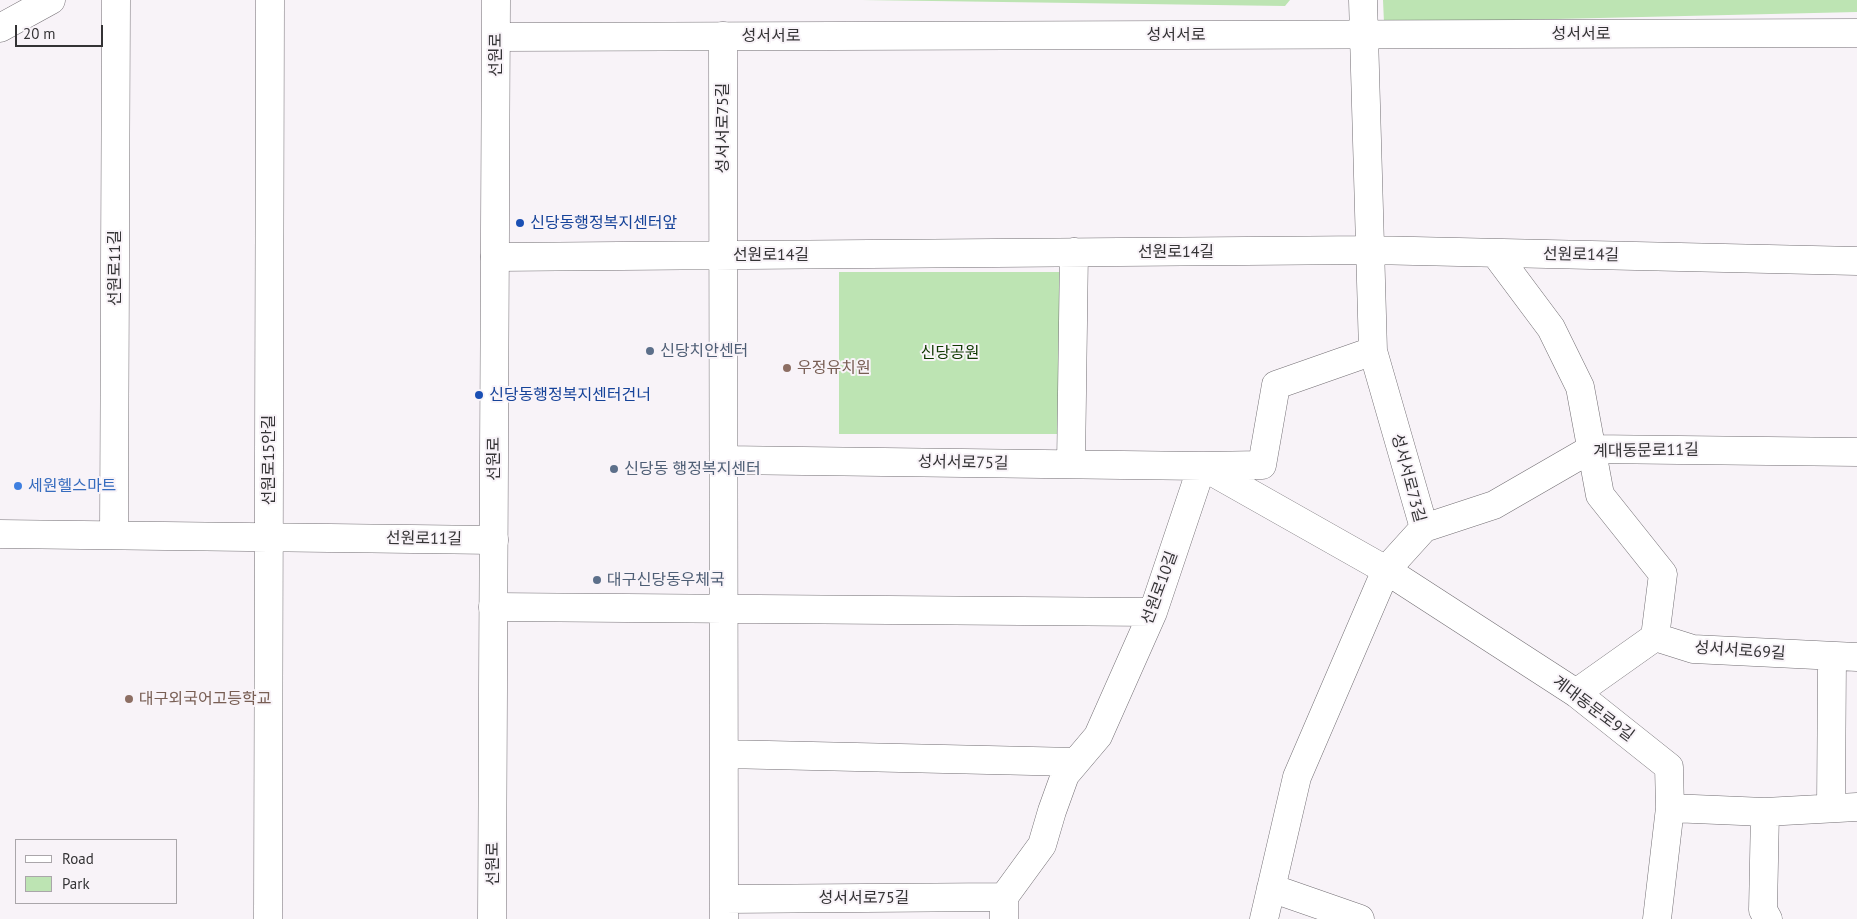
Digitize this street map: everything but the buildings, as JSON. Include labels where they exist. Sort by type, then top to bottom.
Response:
[{"type":"street","points":[[0,28],[51,0]]},
{"type":"street","name":"선원로11길","points":[[114,536],[116,0]]},
{"type":"street","name":"선원로15안길","points":[[268,919],[270,0]]},
{"type":"street","name":"선원로","points":[[492,919],[496,0]]},
{"type":"street","name":"성서서로73길","points":[[1264,919],[1297,777],[1386,570],[1424,528],[1373,351],[1363,0]]},
{"type":"street","name":"성서서로","points":[[496,37],[1857,33]]},
{"type":"street","name":"성서서로75길","points":[[723,36],[724,909],[1004,908]]},
{"type":"street","name":"선원로14길","points":[[495,257],[1370,250],[1857,261]]},
{"type":"street","points":[[1071,464],[1074,252]]},
{"type":"street","points":[[1495,253],[1551,328],[1580,387],[1600,495],[1663,574],[1655,636],[1576,693]]},
{"type":"street","points":[[1202,466],[1262,465],[1276,385],[1373,351]]},
{"type":"street","name":"계대동문로11길","points":[[1424,528],[1494,505],[1590,449],[1857,452]]},
{"type":"street","name":"성서서로75길","points":[[724,460],[1202,466]]},
{"type":"street","name":"계대동문로9길","points":[[1202,466],[1386,570],[1576,693],[1669,767],[1670,808],[1657,919]]},
{"type":"street","name":"선원로10길","points":[[1004,908],[1042,845],[1065,775],[1098,736],[1153,612],[1202,466]]},
{"type":"street","name":"선원로11길","points":[[0,534],[494,540]]},
{"type":"street","points":[[493,607],[1153,612]]},
{"type":"street","name":"성서서로69길","points":[[1655,636],[1694,649],[1844,657]]},
{"type":"street","points":[[1670,808],[1765,812],[1844,808],[1844,657]]},
{"type":"street","points":[[724,754],[1076,762]]},
{"type":"street","points":[[1765,812],[1763,910],[1768,919]]},
{"type":"street","points":[[1271,888],[1360,919]]},
{"type":"green space","points":[[862,0],[1290,0],[1285,6]]},
{"type":"green space","points":[[1383,0],[1857,0],[1857,12],[1384,23]]},
{"type":"green space","name":"신당공원","points":[[839,272],[1061,272],[1061,434],[839,434]]},
{"type":"place","name":"신당동행정복지센터앞","points":[[520,223]]},
{"type":"place","name":"신당치안센터","points":[[650,351]]},
{"type":"place","name":"우정유치원","points":[[787,368]]},
{"type":"place","name":"신당동행정복지센터건너","points":[[479,395]]},
{"type":"place","name":"신당동 행정복지센터","points":[[614,469]]},
{"type":"place","name":"세원헬스마트","points":[[18,486]]},
{"type":"place","name":"대구신당동우체국","points":[[597,580]]},
{"type":"place","name":"대구외국어고등학교","points":[[129,699]]}]
